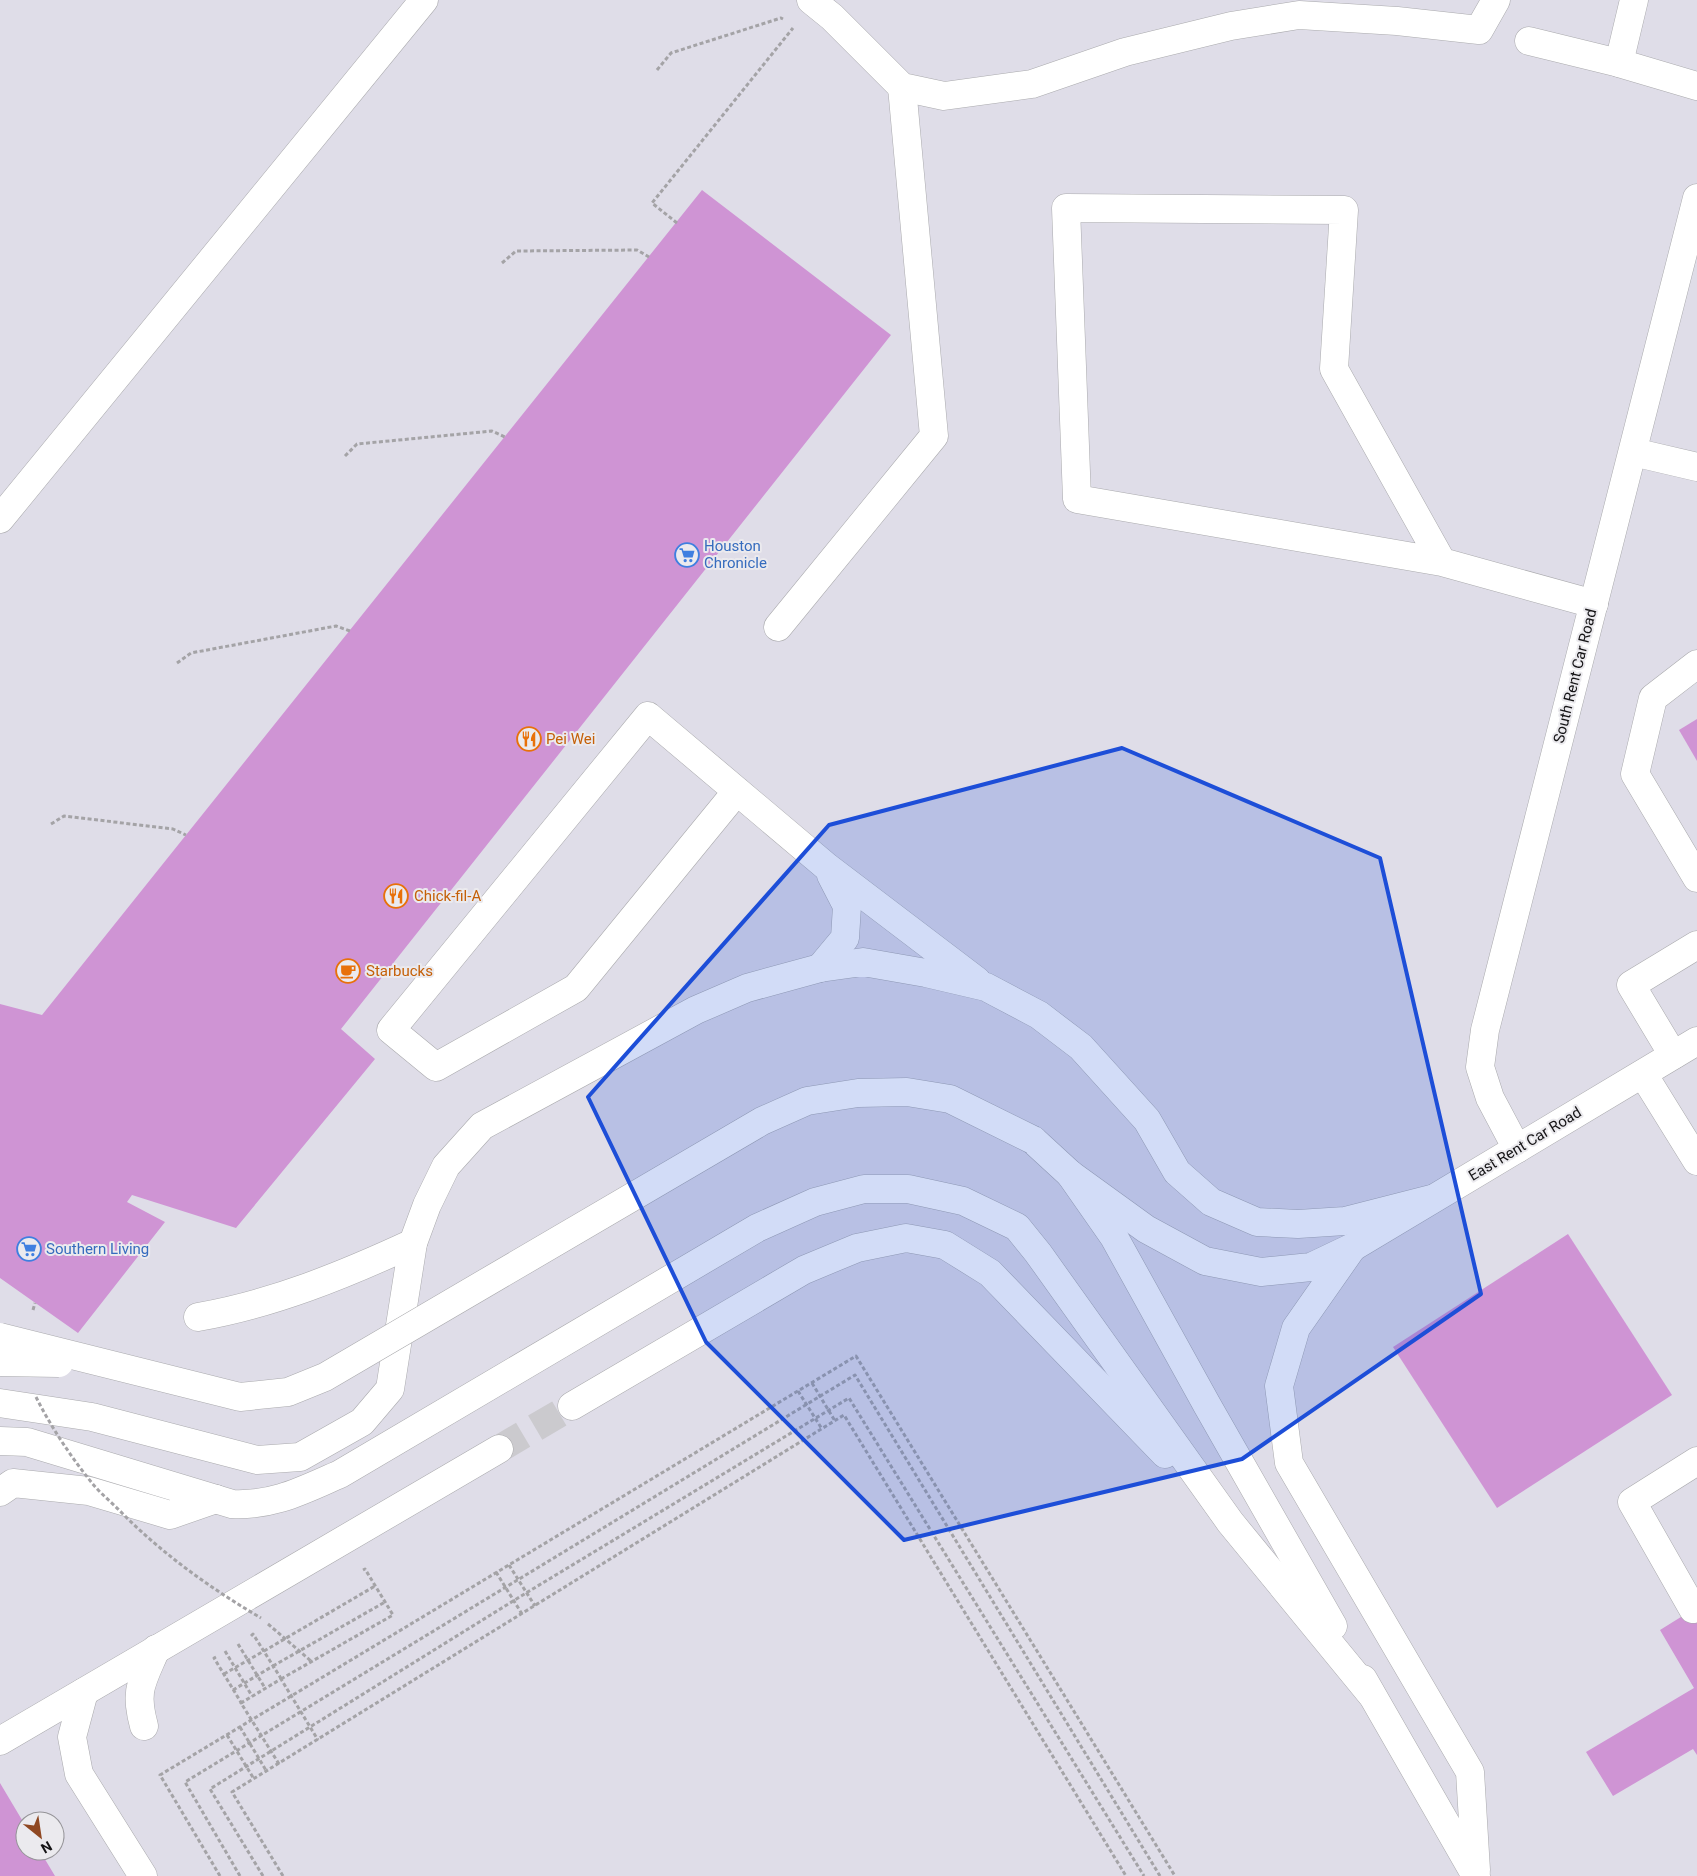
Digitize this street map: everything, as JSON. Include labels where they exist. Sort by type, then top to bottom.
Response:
[{"type":"lane","points":[[0,519],[424,0]]},
{"type":"lane","points":[[811,0],[832,17],[902,88],[944,96],[1032,84],[1125,52],[1231,26],[1299,15],[1397,21],[1479,30],[1496,0]]},
{"type":"lane","points":[[1618,63],[1634,0]]},
{"type":"lane","points":[[1529,41],[1618,63],[1697,86]]},
{"type":"lane","points":[[778,627],[934,436],[902,88]]},
{"type":"lane","name":"South Rent Car Road","points":[[1517,1148],[1490,1098],[1480,1067],[1485,1030],[1697,198]]},
{"type":"lane","points":[[1442,562],[1334,369],[1344,210],[1066,208],[1078,499],[1442,562],[1594,604]]},
{"type":"lane","points":[[1632,452],[1697,468]]},
{"type":"lane","points":[[1697,664],[1653,698],[1634,774],[1697,878]]},
{"type":"lane","points":[[737,791],[576,988],[436,1067],[391,1030],[648,716],[737,791],[827,867],[986,987],[1039,1015],[1081,1046],[1147,1120],[1177,1172],[1211,1202],[1257,1222],[1298,1224],[1345,1220],[1431,1200]]},
{"type":"lane","points":[[820,968],[845,938],[847,906],[827,867]]},
{"type":"lane","points":[[1673,1055],[1630,985],[1697,945]]},
{"type":"lane","points":[[0,1403],[92,1417],[257,1460],[300,1457],[362,1422],[390,1389],[414,1243],[427,1205],[446,1166],[482,1126],[696,1010],[747,988],[820,968],[863,962],[926,973],[986,987]]},
{"type":"lane","name":"East Rent Car Road","points":[[1070,1174],[1146,1229],[1205,1261],[1262,1272],[1311,1266],[1353,1247],[1697,1041]]},
{"type":"lane","points":[[1642,1074],[1697,1162]]},
{"type":"lane","points":[[0,1338],[240,1397],[288,1392],[326,1377],[762,1121],[807,1101],[858,1094],[907,1092],[950,1099],[1033,1140],[1070,1174],[1114,1237],[1207,1405],[1476,1876]]},
{"type":"lane","points":[[0,1441],[27,1442],[232,1504],[253,1504],[289,1496],[340,1474],[757,1228],[815,1202],[856,1191],[864,1189],[908,1189],[963,1201],[1017,1227],[1038,1253],[1230,1522],[1371,1694]]},
{"type":"lane","points":[[572,1406],[804,1270],[857,1248],[906,1238],[945,1245],[990,1273],[1230,1522]]},
{"type":"lane","points":[[198,1317],[237,1310],[295,1292],[356,1269],[414,1243]]},
{"type":"lane","points":[[1353,1247],[1296,1328],[1281,1378],[1279,1386],[1289,1463],[1470,1772],[1476,1876]]},
{"type":"lane","points":[[0,1362],[108,1364]]},
{"type":"lane","points":[[0,1741],[499,1449]]},
{"type":"lane","points":[[1694,1609],[1632,1502],[1697,1461]]},
{"type":"lane","points":[[4,1487],[89,1491],[170,1515],[216,1499]]},
{"type":"lane","points":[[144,1726],[139,1709],[139,1688],[156,1650]]},
{"type":"lane","points":[[84,1692],[72,1737],[79,1774],[143,1876]]},
{"type":"path","points":[[657,70],[671,53],[781,18],[794,27],[652,202],[676,223]]},
{"type":"path","points":[[502,263],[516,251],[637,250],[649,257]]},
{"type":"path","points":[[345,456],[357,444],[492,431],[505,437]]},
{"type":"path","points":[[177,663],[191,653],[336,626],[350,631]]},
{"type":"path","points":[[51,824],[64,816],[173,829],[186,835]]},
{"type":"path","points":[[220,1876],[160,1775],[856,1356],[1175,1876]]},
{"type":"path","points":[[240,1876],[185,1782],[855,1375],[1160,1876]]},
{"type":"path","points":[[812,1383],[835,1421]]},
{"type":"path","points":[[798,1391],[822,1429]]},
{"type":"path","points":[[34,1393],[58,1434],[93,1484],[134,1525],[191,1573],[226,1598],[261,1618],[311,1661]]},
{"type":"path","points":[[263,1876],[210,1789],[526,1592],[849,1398],[1144,1876]]},
{"type":"path","points":[[283,1876],[232,1792],[844,1415],[1126,1876]]},
{"type":"path","points":[[509,1565],[534,1606]]},
{"type":"path","points":[[279,1764],[241,1703],[393,1615],[365,1569],[356,1574]]},
{"type":"path","points":[[496,1572],[522,1614]]},
{"type":"path","points":[[262,1736],[233,1690],[385,1602],[375,1586],[223,1675],[270,1750]]},
{"type":"path","points":[[262,1630],[271,1624]]},
{"type":"path","points":[[251,1720],[214,1658],[225,1651],[254,1634],[291,1696]]},
{"type":"path","points":[[238,1644],[265,1688]]},
{"type":"path","points":[[225,1651],[252,1696]]},
{"type":"path","points":[[264,1651],[301,1711]]},
{"type":"path","points":[[273,1666],[310,1726]]},
{"type":"path","points":[[281,1679],[318,1740]]},
{"type":"path","points":[[240,1727],[267,1772]]},
{"type":"path","points":[[226,1735],[254,1779]]},
{"type":"highlighted area","points":[[1122,748],[1380,858],[1481,1294],[1242,1459],[904,1540],[706,1342],[588,1097],[829,825]]},
{"type":"shaded area","points":[[0,0],[1697,0],[1697,1876],[0,1876]]},
{"type":"building","points":[[702,190],[891,335],[341,1029],[375,1059],[236,1228],[132,1195],[127,1202],[165,1222],[78,1333],[0,1278],[0,1004],[42,1015]]},
{"type":"building","points":[[1697,719],[1697,761],[1679,730]]},
{"type":"building","points":[[1568,1234],[1672,1395],[1497,1508],[1393,1347]]},
{"type":"building","points":[[1697,1607],[1697,1755],[1693,1749],[1613,1796],[1586,1752],[1694,1688],[1660,1630]]},
{"type":"building","points":[[0,1783],[17,1811],[15,1811],[15,1861],[46,1861],[55,1876],[0,1876]]},
{"type":"tunnel","points":[[499,1449],[572,1406]]},
{"type":"place","name":"Houston Chronicle","points":[[687,555]]},
{"type":"place","name":"Pei Wei","points":[[529,739]]},
{"type":"place","name":"Chick-fil-A","points":[[396,896]]},
{"type":"place","name":"Starbucks","points":[[348,971]]},
{"type":"place","name":"Southern Living","points":[[29,1249]]}]
